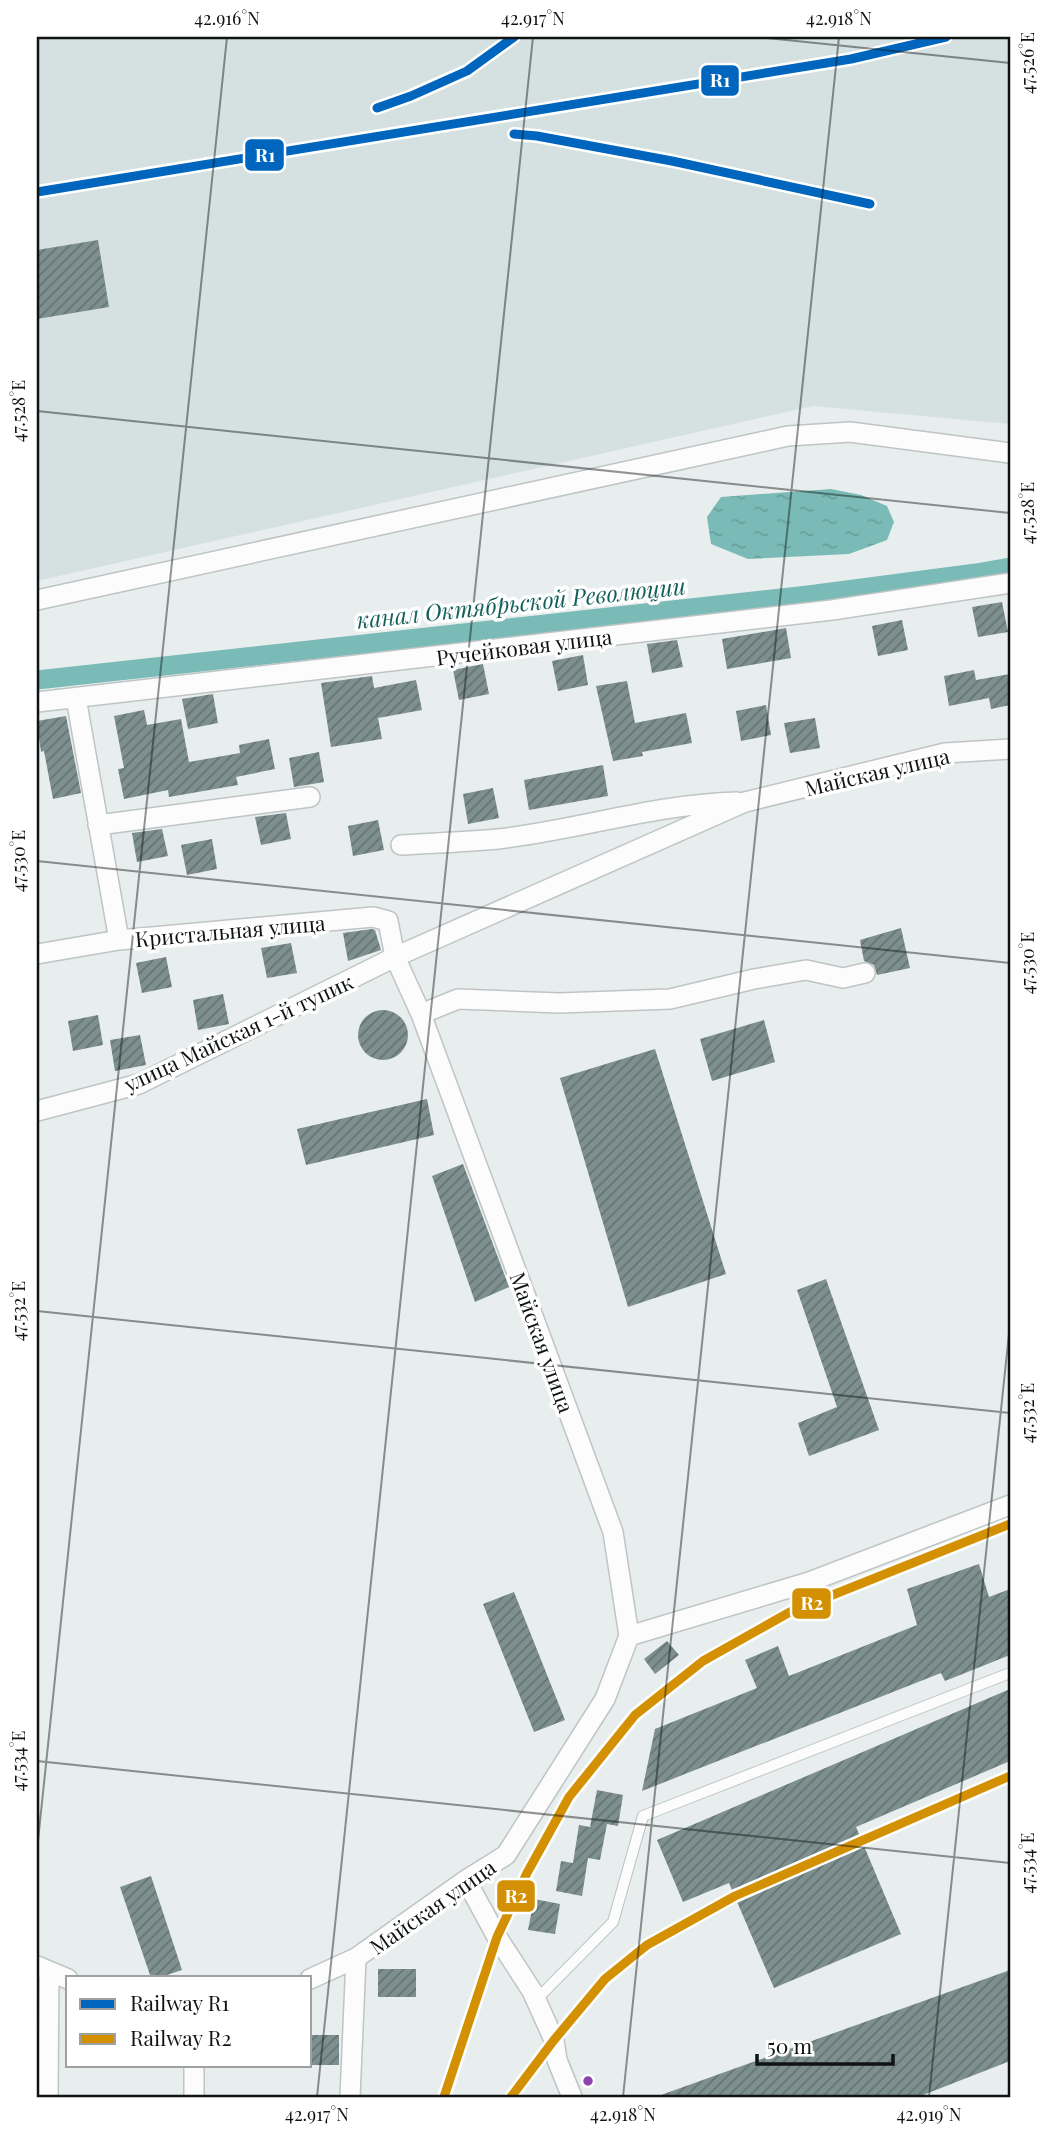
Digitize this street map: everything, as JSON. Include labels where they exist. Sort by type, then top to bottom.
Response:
[{"type":"street","points":[[37,600],[788,436],[850,432],[1010,453]]},
{"type":"street","name":"Ручейковая улица","points":[[37,702],[832,611],[1010,583]]},
{"type":"street","points":[[76,698],[119,940]]},
{"type":"street","name":"Майская улица","points":[[312,1978],[356,1958],[506,1855],[606,1699],[629,1636],[614,1532],[421,1014],[395,957],[745,802],[945,753],[1010,749]]},
{"type":"street","points":[[98,825],[310,797]]},
{"type":"street","name":"Майская улица","points":[[401,845],[499,838],[702,803],[745,802]]},
{"type":"street","name":"Кристальная улица","points":[[37,954],[119,940],[373,917],[388,922],[395,957]]},
{"type":"street","name":"улица Майская 1-й тупик","points":[[37,1111],[139,1084],[395,957]]},
{"type":"street","points":[[421,1014],[458,999],[559,1003],[670,999],[806,970],[843,978],[865,974]]},
{"type":"street","points":[[629,1636],[809,1582],[1010,1505]]},
{"type":"street","points":[[466,1880],[536,2000],[554,2040],[557,2060],[572,2097]]},
{"type":"street","points":[[350,2097],[356,1958]]},
{"type":"street","points":[[48,2097],[43,1969],[66,1978]]},
{"type":"street","points":[[194,2068],[194,2097]]},
{"type":"lane","points":[[536,2000],[613,1922],[643,1816],[1010,1674]]},
{"type":"shaded area","points":[[37,37],[1010,37],[1010,424],[813,406],[37,581]]},
{"type":"water","points":[[831,489],[861,495],[887,506],[894,522],[887,540],[849,554],[748,559],[711,544],[707,517],[721,497]]},
{"type":"building","points":[[98,240],[109,307],[37,319],[37,250]]},
{"type":"building","points":[[1002,602],[1008,632],[978,637],[972,607]]},
{"type":"building","points":[[902,620],[908,650],[878,656],[872,626]]},
{"type":"building","points":[[786,628],[791,658],[727,669],[722,639]]},
{"type":"building","points":[[677,640],[683,667],[652,673],[647,644]]},
{"type":"building","points":[[583,655],[588,685],[558,691],[552,661]]},
{"type":"building","points":[[483,664],[489,694],[459,700],[453,670]]},
{"type":"building","points":[[974,670],[976,680],[1010,674],[1010,705],[991,709],[989,698],[949,706],[944,676]]},
{"type":"building","points":[[372,676],[374,688],[416,680],[422,710],[378,718],[382,739],[331,747],[321,683]]},
{"type":"building","points":[[627,681],[635,723],[686,713],[692,743],[642,752],[643,756],[613,761],[596,686]]},
{"type":"building","points":[[213,694],[218,723],[188,729],[182,699]]},
{"type":"building","points":[[766,705],[771,735],[741,741],[736,711]]},
{"type":"building","points":[[144,710],[147,725],[181,719],[189,762],[240,753],[239,745],[269,739],[275,769],[236,777],[238,785],[169,797],[168,790],[124,799],[118,769],[124,768],[114,716]]},
{"type":"building","points":[[66,716],[81,793],[53,799],[44,751],[41,752],[37,721]]},
{"type":"building","points":[[815,718],[820,748],[790,753],[784,723]]},
{"type":"building","points":[[319,752],[324,782],[294,787],[289,758]]},
{"type":"building","points":[[603,765],[608,796],[529,810],[524,780]]},
{"type":"building","points":[[493,788],[499,818],[468,824],[463,794]]},
{"type":"building","points":[[286,813],[291,839],[261,845],[255,817]]},
{"type":"building","points":[[378,820],[384,850],[353,856],[348,826]]},
{"type":"building","points":[[162,829],[168,856],[137,862],[132,833]]},
{"type":"building","points":[[212,839],[217,869],[187,875],[181,845]]},
{"type":"building","points":[[901,928],[910,968],[877,975],[874,965],[864,961],[860,940]]},
{"type":"building","points":[[375,930],[381,950],[348,961],[343,933]]},
{"type":"building","points":[[291,943],[297,973],[267,978],[261,948]]},
{"type":"building","points":[[166,957],[172,987],[142,993],[136,963]]},
{"type":"building","points":[[223,994],[229,1024],[198,1030],[193,1000]]},
{"type":"building","points":[[383,1010],[401,1017],[408,1035],[401,1053],[383,1060],[365,1053],[358,1035],[365,1017]]},
{"type":"building","points":[[98,1015],[103,1045],[73,1051],[68,1021]]},
{"type":"building","points":[[764,1020],[775,1062],[712,1081],[700,1039]]},
{"type":"building","points":[[140,1035],[146,1065],[115,1071],[110,1040]]},
{"type":"building","points":[[655,1049],[726,1274],[628,1307],[560,1078]]},
{"type":"building","points":[[427,1099],[434,1135],[306,1165],[297,1129]]},
{"type":"building","points":[[463,1164],[509,1287],[475,1302],[432,1176]]},
{"type":"building","points":[[826,1279],[879,1430],[809,1456],[798,1423],[837,1407],[797,1290]]},
{"type":"building","points":[[979,1564],[989,1597],[1010,1589],[1010,1655],[945,1681],[941,1673],[642,1791],[655,1729],[757,1688],[745,1660],[778,1646],[789,1676],[917,1625],[907,1589]]},
{"type":"building","points":[[514,1592],[565,1720],[534,1732],[483,1604]]},
{"type":"building","points":[[667,1641],[679,1655],[655,1674],[644,1659]]},
{"type":"building","points":[[1010,1689],[1010,1761],[856,1827],[901,1934],[774,1988],[729,1883],[683,1902],[657,1840]]},
{"type":"building","points":[[597,1790],[623,1795],[618,1826],[607,1824],[600,1860],[588,1858],[582,1896],[556,1891],[561,1861],[573,1863],[579,1825],[590,1827]]},
{"type":"building","points":[[151,1876],[182,1970],[164,1976],[150,1976],[120,1887]]},
{"type":"building","points":[[534,1899],[560,1904],[555,1934],[528,1930]]},
{"type":"building","points":[[378,1969],[416,1969],[416,1997],[378,1997]]},
{"type":"building","points":[[1010,1970],[1010,2061],[918,2097],[661,2095]]},
{"type":"building","points":[[312,2035],[339,2035],[339,2065],[312,2065]]},
{"type":"waterway","name":"канал Октябрьской Революции","points":[[37,680],[808,595],[1010,567]]},
{"type":"rail line","name":"R1","points":[[377,108],[467,71],[514,37]]},
{"type":"rail line","name":"R1","points":[[37,192],[851,59],[946,37]]},
{"type":"rail line","name":"R1","points":[[514,134],[672,161],[870,204]]},
{"type":"rail line","name":"R2","points":[[444,2097],[497,1937],[527,1873],[569,1797],[635,1715],[703,1661],[790,1612],[1010,1524]]},
{"type":"rail line","name":"R2","points":[[511,2097],[605,1979],[647,1945],[735,1896],[1010,1776]]}]
